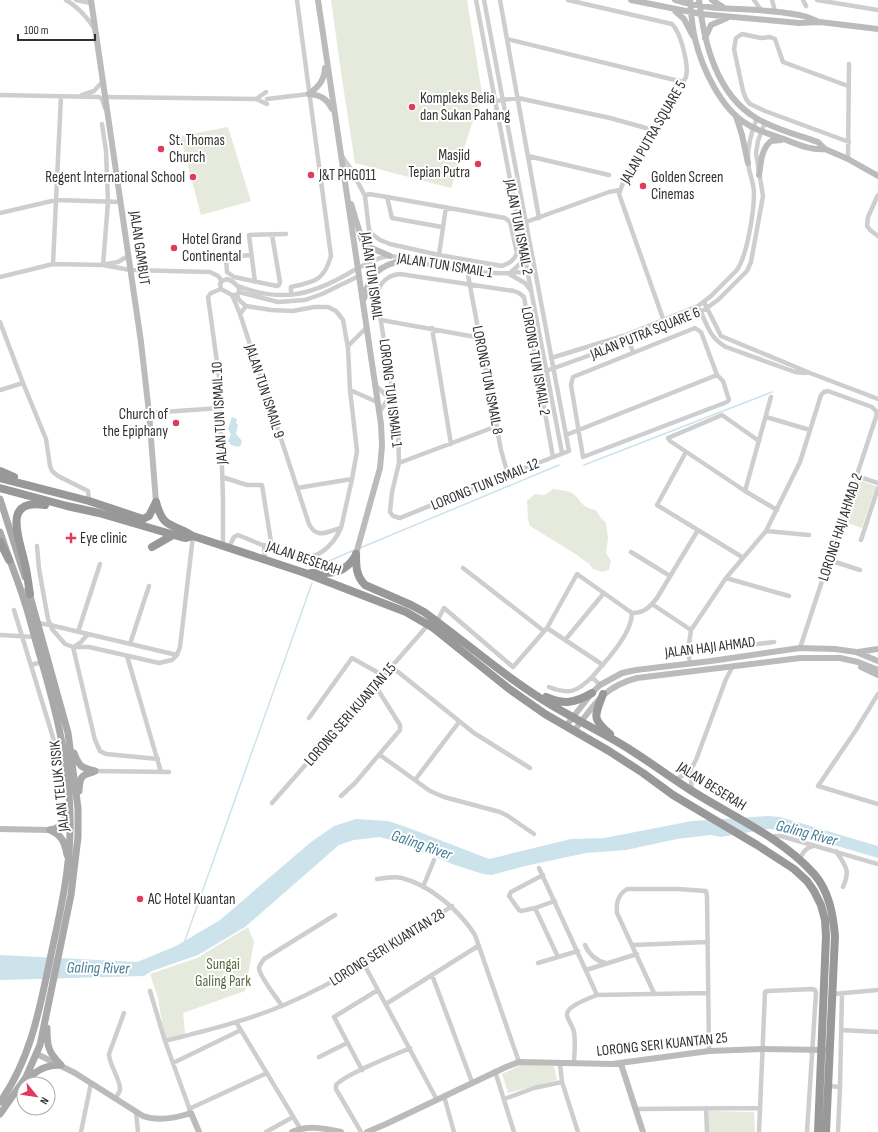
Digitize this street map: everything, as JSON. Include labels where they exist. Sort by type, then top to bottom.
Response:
[{"type":"highway","points":[[0,471],[9,476],[55,492]]},
{"type":"highway","points":[[0,478],[89,501],[143,519],[149,516],[156,502]]},
{"type":"highway","name":"JALAN BESERAH","points":[[0,488],[99,513],[173,535],[186,538],[193,536],[226,546],[265,560],[306,572],[406,612],[428,625],[508,688],[545,714],[643,773],[673,795],[748,840],[808,881],[821,905],[825,920],[826,947],[818,1132]]},
{"type":"highway","points":[[156,502],[158,512],[164,521],[172,526],[186,531],[193,536]]},
{"type":"highway","points":[[30,594],[16,523],[16,518],[21,509],[25,505],[31,503],[44,504],[80,513],[99,513]]},
{"type":"highway","points":[[152,547],[173,535]]},
{"type":"highway","points":[[0,542],[9,560]]},
{"type":"highway","points":[[306,572],[335,573],[343,570],[351,563],[357,553]]},
{"type":"highway","name":"JALAN BESERAH","points":[[357,553],[358,574],[360,580],[369,588],[411,605],[437,621],[523,687],[572,717],[620,743],[692,791],[772,839],[799,860],[814,875],[822,886],[830,902],[834,918],[835,936],[826,1132]]},
{"type":"highway","points":[[523,687],[562,702],[581,700],[592,693]]},
{"type":"highway","points":[[603,694],[597,710],[596,716],[598,723],[620,743]]},
{"type":"main road","name":"JALAN TELUK SISIK","points":[[0,499],[30,594],[68,734],[78,808],[76,857],[71,895],[36,1023],[22,1066],[0,1102]]},
{"type":"main road","name":"JALAN TELUK SISIK","points":[[0,532],[23,597],[50,690],[58,744],[68,794],[70,832],[68,863],[59,919],[53,984],[37,1054],[27,1076]]},
{"type":"main road","points":[[68,734],[77,762],[83,768],[95,771]]},
{"type":"main road","points":[[78,808],[79,781],[81,776],[95,771]]},
{"type":"main road","points":[[50,830],[56,830],[61,826],[67,813],[68,794]]},
{"type":"main road","points":[[50,830],[57,833],[64,842],[68,863]]},
{"type":"main road","points":[[47,1013],[48,1047],[52,1055],[61,1065]]},
{"type":"main road","points":[[36,1023],[33,1047],[37,1054]]},
{"type":"main road","points":[[31,1076],[41,1068],[50,1065],[61,1065]]},
{"type":"main road","name":"JALAN TELUK SISIK","points":[[1,1113],[16,1093]]},
{"type":"street","points":[[66,0],[77,7],[95,29]]},
{"type":"street","points":[[76,0],[91,2]]},
{"type":"street","points":[[291,295],[291,287],[317,280],[329,264],[331,256],[297,0]]},
{"type":"street","name":"JALAN TUN ISMAIL","points":[[318,0],[375,385],[382,446],[380,468],[357,553]]},
{"type":"street","name":"JALAN TUN ISMAIL 2","points":[[476,0],[562,454]]},
{"type":"street","name":"JALAN TUN ISMAIL 2","points":[[484,0],[569,451]]},
{"type":"street","points":[[500,0],[539,218]]},
{"type":"street","name":"JALAN PUTRA SQUARE 5","points":[[568,0],[672,24],[678,32],[687,72],[683,82],[654,132],[624,180],[619,197],[666,327]]},
{"type":"street","points":[[630,0],[692,13],[799,23],[820,22],[878,29]]},
{"type":"street","points":[[675,0],[725,8],[775,11],[800,15],[820,22]]},
{"type":"street","points":[[712,0],[725,8]]},
{"type":"street","points":[[754,0],[761,10]]},
{"type":"street","points":[[772,0],[775,11]]},
{"type":"street","points":[[803,0],[806,6]]},
{"type":"street","points":[[817,0],[878,10]]},
{"type":"street","name":"JALAN GAMBUT","points":[[91,2],[141,342],[149,413],[156,502]]},
{"type":"street","points":[[690,2],[695,39]]},
{"type":"street","points":[[699,3],[705,38],[713,61],[722,80],[741,107],[765,122],[818,142],[825,150]]},
{"type":"street","points":[[670,9],[677,12],[684,19],[695,39],[712,83],[724,102],[746,124],[815,150],[825,150],[878,176]]},
{"type":"street","points":[[705,38],[711,25],[728,17]]},
{"type":"street","points":[[848,86],[783,62],[773,37],[766,36],[761,38],[742,34],[738,36],[735,41],[734,49],[743,91],[750,104],[849,142]]},
{"type":"street","points":[[507,39],[683,82]]},
{"type":"street","points":[[309,94],[321,83],[324,75],[326,58]]},
{"type":"street","points":[[848,160],[849,64]]},
{"type":"street","points":[[72,96],[88,94],[94,91],[103,80]]},
{"type":"street","points":[[256,99],[266,92]]},
{"type":"street","points":[[105,98],[256,99],[267,102],[309,94],[324,98],[329,103],[335,114]]},
{"type":"street","points":[[0,95],[99,97],[102,99],[108,119]]},
{"type":"street","points":[[53,264],[61,96]]},
{"type":"street","points":[[495,101],[518,98],[610,118],[654,132]]},
{"type":"street","points":[[736,115],[748,163]]},
{"type":"street","name":"JALAN PUTRA SQUARE 6","points":[[551,358],[626,335],[698,306],[740,267],[743,258],[754,192],[748,163],[750,135],[757,118]]},
{"type":"street","name":"JALAN PUTRA SQUARE 6","points":[[546,371],[666,327],[701,312],[718,300],[747,271],[751,262],[762,196],[756,153],[758,141],[765,122]]},
{"type":"street","points":[[102,124],[106,151],[108,202],[103,265]]},
{"type":"street","points":[[103,133],[110,132]]},
{"type":"street","points":[[759,176],[761,158],[768,143],[776,140],[791,141]]},
{"type":"street","points":[[106,151],[113,150]]},
{"type":"street","points":[[341,155],[351,169],[366,196],[369,230],[380,240],[390,244],[439,255],[502,266],[510,263],[515,258],[517,253],[511,226],[505,218],[369,194],[366,196]]},
{"type":"street","points":[[528,156],[609,175]]},
{"type":"street","points":[[526,222],[609,192],[620,190]]},
{"type":"street","points":[[878,195],[868,217],[867,226],[878,236]]},
{"type":"street","points":[[387,197],[392,218],[442,227]]},
{"type":"street","points":[[0,213],[56,200],[120,202]]},
{"type":"street","points":[[348,200],[353,207],[362,240],[369,247],[390,256]]},
{"type":"street","points":[[439,255],[446,207]]},
{"type":"street","points":[[511,226],[519,225]]},
{"type":"street","points":[[222,281],[233,279],[277,286],[279,285],[280,282],[272,234]]},
{"type":"street","points":[[255,282],[249,235],[286,234]]},
{"type":"street","points":[[524,253],[521,263],[509,274],[525,283],[531,291]]},
{"type":"street","points":[[103,265],[118,262],[128,256]]},
{"type":"street","points":[[226,546],[236,535],[297,556],[308,557],[318,554],[329,547],[342,528],[357,451],[350,390],[348,348],[343,320],[330,308],[319,306],[293,311],[271,310],[246,306],[239,300],[236,294],[238,286],[227,272],[226,259],[251,256]]},
{"type":"street","name":"JALAN TUN ISMAIL 1","points":[[238,286],[250,291],[268,294],[291,295],[308,293],[317,290],[358,268],[390,256],[404,260],[467,270],[509,274],[528,272],[535,268]]},
{"type":"street","points":[[743,258],[751,262]]},
{"type":"street","points":[[363,307],[368,285],[375,274],[390,263],[404,260]]},
{"type":"street","points":[[0,278],[53,264],[103,265],[130,270],[210,272],[218,276],[222,281]]},
{"type":"street","points":[[740,267],[747,271]]},
{"type":"street","name":"LORONG TUN ISMAIL 8","points":[[467,270],[508,475]]},
{"type":"street","name":"LORONG TUN ISMAIL 1","points":[[400,518],[393,516],[390,512],[392,492],[399,463],[398,427],[378,293],[383,282],[393,275],[400,274],[470,285]]},
{"type":"street","points":[[222,281],[220,286],[221,289],[236,294],[278,302],[293,302],[314,298],[359,276]]},
{"type":"street","name":"LORONG TUN ISMAIL 2","points":[[470,285],[514,291],[520,293],[524,297],[553,457]]},
{"type":"street","name":"JALAN TUN ISMAIL 10","points":[[221,289],[211,293],[208,297],[219,377],[226,546]]},
{"type":"street","name":"JALAN TUN ISMAIL 9","points":[[236,294],[240,314],[312,530],[317,533],[322,533],[342,528]]},
{"type":"street","points":[[271,310],[272,300]]},
{"type":"street","points":[[704,302],[721,336],[810,374],[878,399]]},
{"type":"street","points":[[240,314],[246,306]]},
{"type":"street","points":[[698,306],[713,338],[717,342],[795,372],[810,374]]},
{"type":"street","points":[[381,320],[432,328],[480,338]]},
{"type":"street","points":[[0,322],[46,439],[52,471],[58,476],[88,491],[89,501]]},
{"type":"street","points":[[348,348],[349,345],[366,328]]},
{"type":"street","points":[[432,328],[451,444]]},
{"type":"street","name":"JALAN PUTRA SQUARE 6","points":[[692,329],[700,330],[717,375],[721,378],[725,386],[729,400],[584,458],[582,456],[570,385],[573,376],[633,352],[692,329]]},
{"type":"street","points":[[704,340],[713,338]]},
{"type":"street","points":[[629,341],[633,352]]},
{"type":"street","points":[[566,435],[717,375]]},
{"type":"street","points":[[0,390],[23,383]]},
{"type":"street","points":[[690,663],[688,651],[691,630],[726,578],[766,531],[800,462],[822,393],[828,391],[834,393],[838,384]]},
{"type":"street","points":[[375,385],[387,396],[393,397]]},
{"type":"street","points":[[350,390],[377,402]]},
{"type":"street","name":"LORONG HAJI AHMAD 2","points":[[800,648],[876,418],[876,411],[872,407],[834,393]]},
{"type":"street","points":[[379,414],[386,402],[393,397]]},
{"type":"street","points":[[745,491],[771,397]]},
{"type":"street","points":[[149,413],[220,408]]},
{"type":"street","points":[[759,441],[722,415],[669,437],[668,439],[745,491],[777,510]]},
{"type":"street","points":[[766,417],[810,430]]},
{"type":"street","points":[[399,463],[497,426]]},
{"type":"street","name":"LORONG TUN ISMAIL 12","points":[[400,518],[569,451]]},
{"type":"street","points":[[686,452],[656,505],[742,558]]},
{"type":"street","points":[[857,476],[878,483]]},
{"type":"street","points":[[222,477],[247,485],[262,485],[272,548]]},
{"type":"street","points":[[297,488],[352,479]]},
{"type":"street","points":[[861,540],[878,488]]},
{"type":"street","points":[[437,621],[444,608],[513,667],[545,629],[577,574],[632,613],[642,612],[652,604],[698,530]]},
{"type":"street","points":[[766,531],[809,535]]},
{"type":"street","points":[[37,546],[48,619],[52,629],[65,644],[73,647],[85,646],[159,663],[172,660],[177,655],[180,647],[193,536]]},
{"type":"street","points":[[264,545],[265,560]]},
{"type":"street","points":[[631,552],[670,576]]},
{"type":"street","points":[[829,560],[860,570]]},
{"type":"street","points":[[78,632],[100,564]]},
{"type":"street","points":[[463,568],[545,629],[603,664]]},
{"type":"street","points":[[726,578],[789,596]]},
{"type":"street","points":[[130,644],[149,586]]},
{"type":"street","points":[[565,640],[604,593]]},
{"type":"street","points":[[652,604],[691,630]]},
{"type":"street","points":[[14,610],[39,692],[58,744]]},
{"type":"street","points":[[549,687],[558,691],[569,692],[578,689],[592,677],[629,630],[632,613]]},
{"type":"street","points":[[38,623],[177,655]]},
{"type":"street","name":"LORONG SERI KUANTAN 15","points":[[272,803],[428,625]]},
{"type":"street","points":[[73,647],[81,642],[88,634]]},
{"type":"street","points":[[0,635],[35,637]]},
{"type":"street","points":[[688,651],[774,642]]},
{"type":"street","points":[[73,647],[100,751],[106,754],[158,759]]},
{"type":"street","name":"JALAN HAJI AHMAD","points":[[566,726],[600,685],[622,673],[636,670],[800,648],[835,649],[856,652],[878,661]]},
{"type":"street","points":[[856,652],[878,649]]},
{"type":"street","points":[[127,656],[161,772]]},
{"type":"street","points":[[308,718],[352,658],[384,676]]},
{"type":"street","name":"JALAN HAJI AHMAD","points":[[574,731],[603,694],[624,681],[637,678],[800,658],[840,658],[858,662],[878,670]]},
{"type":"street","name":"JALAN HAJI AHMAD","points":[[840,658],[878,675]]},
{"type":"street","points":[[31,665],[42,662]]},
{"type":"street","points":[[392,666],[459,722],[530,768]]},
{"type":"street","points":[[675,780],[690,771],[696,760],[726,679],[733,666]]},
{"type":"street","points":[[592,677],[600,685]]},
{"type":"street","points":[[340,796],[355,783],[399,731],[400,725],[375,685]]},
{"type":"street","points":[[39,692],[50,690]]},
{"type":"street","points":[[878,694],[856,730],[818,786],[878,804]]},
{"type":"street","points":[[415,780],[459,722]]},
{"type":"street","points":[[380,755],[430,791],[444,797],[500,812],[534,834]]},
{"type":"street","points":[[95,771],[169,772]]},
{"type":"street","points":[[690,771],[692,791]]},
{"type":"street","points":[[0,829],[50,830]]},
{"type":"street","points":[[772,839],[775,836],[781,836],[878,864]]},
{"type":"street","points":[[799,860],[808,847],[813,846]]},
{"type":"street","points":[[836,851],[847,869],[848,874],[843,887]]},
{"type":"street","points":[[423,887],[434,860]]},
{"type":"street","points":[[540,868],[597,995]]},
{"type":"street","points":[[543,875],[511,892],[510,896],[519,910],[522,911],[555,901]]},
{"type":"street","points":[[377,879],[393,877],[402,878],[423,887],[452,906],[468,924],[475,935],[519,1062]]},
{"type":"street","points":[[654,993],[617,913],[616,906],[618,899],[622,893],[628,889],[678,888],[706,891],[709,1051]]},
{"type":"street","name":"LORONG SERI KUANTAN 28","points":[[165,1041],[236,1022],[282,1006],[326,985],[364,964],[452,906]]},
{"type":"street","points":[[535,908],[558,957]]},
{"type":"street","points":[[282,1006],[261,976],[259,967],[261,963],[335,915]]},
{"type":"street","points":[[633,945],[708,942]]},
{"type":"street","points":[[585,945],[588,951],[596,959],[606,963]]},
{"type":"street","points":[[386,1004],[478,946]]},
{"type":"street","points":[[538,963],[578,951]]},
{"type":"street","points":[[586,970],[637,954]]},
{"type":"street","points":[[364,964],[437,1100]]},
{"type":"street","points":[[432,975],[472,1082]]},
{"type":"street","points":[[759,1132],[765,992],[812,989],[815,990],[816,993],[807,1132]]},
{"type":"street","points":[[362,1070],[346,1043],[334,1017],[378,990]]},
{"type":"street","points":[[833,994],[878,990]]},
{"type":"street","points":[[150,991],[165,1041],[199,1132]]},
{"type":"street","points":[[574,1064],[574,1032],[567,1015],[570,1007],[597,995],[707,993]]},
{"type":"street","points":[[838,1132],[842,993]]},
{"type":"street","points":[[115,1099],[120,1090],[120,1086],[110,1061],[109,1054],[124,1013]]},
{"type":"street","points":[[236,1022],[300,1128]]},
{"type":"street","points":[[173,1063],[241,1030]]},
{"type":"street","points":[[841,1030],[878,1032]]},
{"type":"street","points":[[319,1057],[346,1043]]},
{"type":"street","points":[[361,1132],[336,1089],[336,1085],[362,1070],[410,1048]]},
{"type":"street","name":"LORONG SERI KUANTAN 25","points":[[367,1132],[437,1100],[495,1071],[519,1062],[620,1064],[709,1051],[762,1049],[830,1050]]},
{"type":"street","points":[[37,1054],[61,1065],[136,1112],[148,1118],[158,1119],[172,1118],[190,1111],[267,1073]]},
{"type":"street","points":[[560,1064],[562,1082],[578,1132]]},
{"type":"street","points":[[620,1064],[643,1132]]},
{"type":"street","points":[[495,1071],[514,1132]]},
{"type":"street","points":[[504,1099],[534,1088],[562,1082]]},
{"type":"street","points":[[81,1132],[91,1083]]},
{"type":"street","points":[[828,1086],[840,1087]]},
{"type":"street","points":[[444,1096],[454,1132]]},
{"type":"street","points":[[706,1108],[707,1132]]},
{"type":"street","points":[[635,1109],[760,1108]]},
{"type":"street","points":[[136,1112],[138,1132]]},
{"type":"street","points":[[266,1132],[293,1117]]},
{"type":"street","points":[[292,1132],[300,1128],[309,1130],[326,1128],[341,1132]]},
{"type":"green space","name":"Kompleks Belia dan Sukan Pahang","points":[[331,0],[467,0],[482,93],[451,188],[355,163]]},
{"type":"green space","points":[[228,127],[251,201],[201,215],[180,136]]},
{"type":"green space","points":[[859,480],[876,486],[862,528],[845,522]]},
{"type":"green space","points":[[553,489],[568,491],[574,494],[583,505],[590,509],[596,510],[606,523],[608,538],[606,553],[611,561],[609,570],[602,572],[593,569],[577,555],[530,526],[527,501],[535,494],[545,495]]},
{"type":"green space","name":"Sungai Galing Park","points":[[248,927],[254,942],[245,991],[183,1013],[185,1034],[165,1040],[158,998],[150,974],[197,958]]},
{"type":"green space","points":[[523,1064],[554,1066],[557,1080],[508,1093],[502,1074]]},
{"type":"green space","points":[[708,1111],[754,1112],[755,1132],[709,1132]]},
{"type":"water","points":[[232,417],[237,419],[236,423],[238,425],[236,434],[242,441],[241,445],[238,447],[231,445],[228,441],[231,434],[228,429]]},
{"type":"water","name":"Galing River","points":[[768,816],[780,817],[878,846],[878,858],[786,831],[769,829],[721,837],[711,835],[677,839],[626,850],[586,853],[525,866],[492,875],[483,874],[452,864],[401,843],[380,837],[354,840],[339,845],[245,927],[198,955],[152,971],[144,976],[0,980],[0,955],[137,962],[176,946],[220,920],[311,842],[334,826],[356,819],[388,821],[489,859],[571,839],[604,838],[692,821]]},
{"type":"waterway","points":[[584,465],[772,392]]},
{"type":"waterway","points":[[360,548],[559,465]]},
{"type":"waterway","points":[[318,566],[354,550]]},
{"type":"waterway","points":[[184,943],[312,583]]},
{"type":"place","name":"Kompleks Belia dan Sukan Pahang","points":[[412,107]]},
{"type":"place","name":"St. Thomas Church","points":[[161,149]]},
{"type":"place","name":"Masjid Tepian Putra","points":[[478,164]]},
{"type":"place","name":"J&T PHG011","points":[[311,175]]},
{"type":"place","name":"Regent International School","points":[[193,177]]},
{"type":"place","name":"Golden Screen Cinemas","points":[[643,186]]},
{"type":"place","name":"Hotel Grand Continental","points":[[174,248]]},
{"type":"place","name":"Church of the Epiphany","points":[[176,423]]},
{"type":"place","name":"Eye clinic","points":[[71,538]]},
{"type":"place","name":"AC Hotel Kuantan","points":[[140,899]]}]
